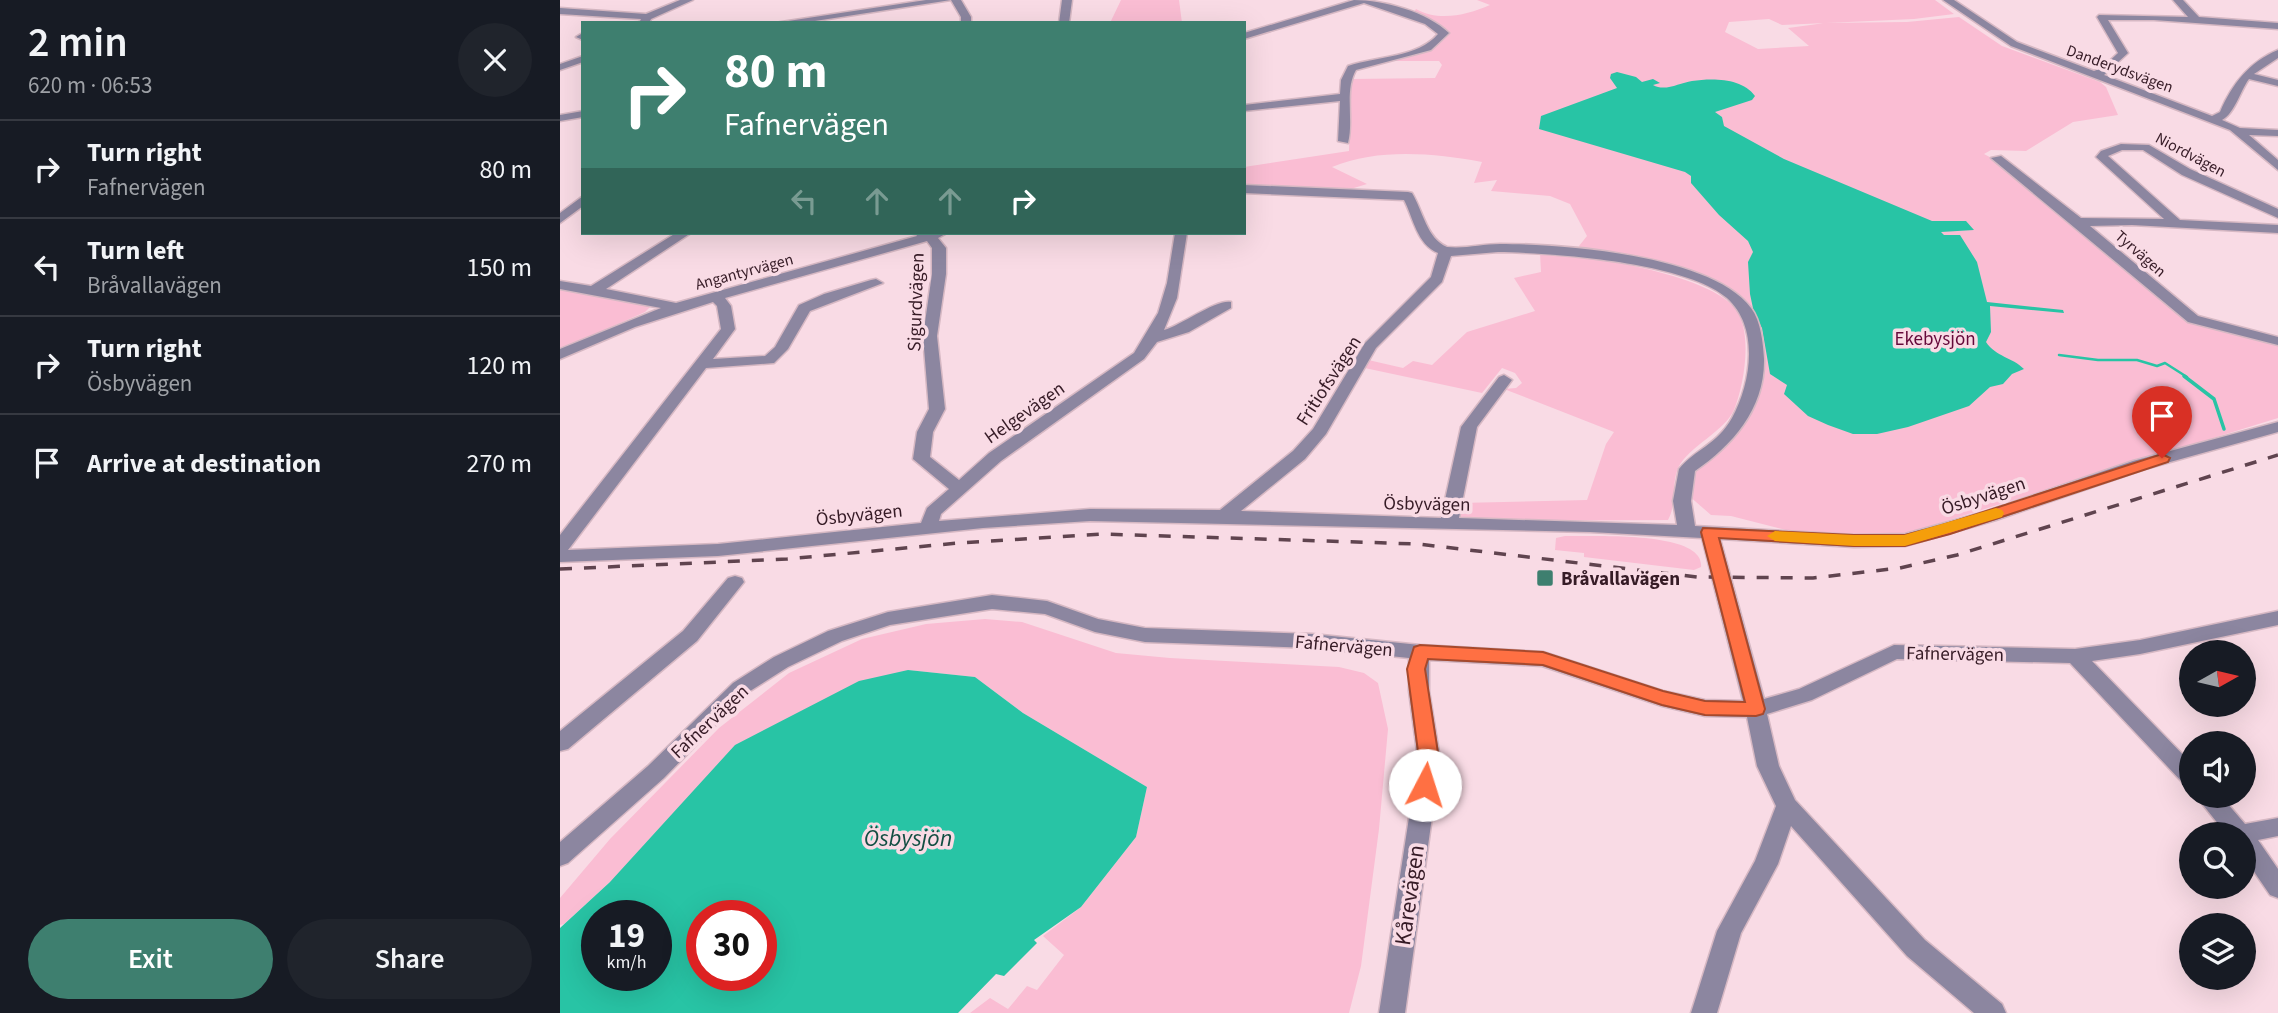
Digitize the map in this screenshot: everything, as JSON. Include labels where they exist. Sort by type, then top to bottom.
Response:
[{"type":"street","points":[[560,11],[646,20],[688,0]]},
{"type":"street","points":[[860,21],[871,0]]},
{"type":"street","points":[[795,21],[946,0]]},
{"type":"street","points":[[956,0],[966,21]]},
{"type":"street","points":[[1064,21],[1067,0]]},
{"type":"street","points":[[1246,35],[1364,0],[1428,22],[1444,33],[1436,42],[1418,51],[1352,68],[1346,76],[1344,141]]},
{"type":"street","name":"Danderydsvägen","points":[[1948,0],[2014,44],[2215,119],[2238,131],[2278,166]]},
{"type":"street","points":[[2178,0],[2196,20]]},
{"type":"street","points":[[2094,75],[2106,70],[2123,53],[2102,17],[2278,26]]},
{"type":"street","points":[[2215,119],[2225,114],[2234,92],[2246,75],[2278,53]]},
{"type":"street","points":[[560,67],[581,60]]},
{"type":"street","points":[[2246,75],[2278,83]]},
{"type":"street","points":[[1246,108],[1344,97]]},
{"type":"street","points":[[560,118],[581,114]]},
{"type":"street","points":[[2238,131],[2278,133]]},
{"type":"street","name":"Niordvägen","points":[[2176,223],[2102,157],[2105,153],[2121,147],[2145,147],[2186,172],[2278,214]]},
{"type":"street","name":"Tyrvägen","points":[[1997,158],[2193,319],[2278,341]]},
{"type":"street","points":[[1246,189],[1408,195],[1428,237],[1435,247],[1445,251],[1498,248],[1584,253],[1653,264],[1702,279],[1726,292],[1745,309],[1755,338],[1757,366],[1746,405],[1720,446],[1687,469],[1682,501],[1687,531]]},
{"type":"street","points":[[560,219],[581,202]]},
{"type":"street","points":[[2078,222],[2176,223],[2278,229]]},
{"type":"street","points":[[593,290],[682,235]]},
{"type":"street","name":"Angantyrvägen","points":[[560,355],[630,324],[676,308],[927,235]]},
{"type":"street","name":"Sigurdvägen","points":[[931,235],[939,248],[939,274],[930,336],[937,409],[925,432],[921,459],[958,487]]},
{"type":"street","name":"Helgevägen","points":[[928,528],[933,512],[958,487],[995,457],[1139,356],[1155,338],[1174,286],[1181,235]]},
{"type":"street","name":"Fritiofsvägen","points":[[1224,516],[1299,455],[1320,431],[1370,346],[1437,279],[1445,251]]},
{"type":"street","points":[[700,364],[769,360],[781,349],[804,308],[829,297],[876,283]]},
{"type":"street","points":[[560,285],[658,302],[676,308]]},
{"type":"street","points":[[560,547],[728,329],[724,306],[717,297]]},
{"type":"street","name":"Helgevägen","points":[[1155,338],[1184,329],[1226,305]]},
{"type":"street","points":[[1449,524],[1469,427],[1504,380]]},
{"type":"street","name":"Ösbyvägen","points":[[560,556],[718,550],[928,528],[1090,515],[1224,516],[1687,531],[1854,541],[1905,540],[1978,519],[2139,465],[2278,427]]},
{"type":"street","points":[[1709,532],[1756,709],[1768,766],[1787,806],[1916,948],[1993,1013]]},
{"type":"street","points":[[560,743],[690,636],[735,582]]},
{"type":"street","name":"Fafnervägen","points":[[560,856],[656,772],[740,688],[781,662],[824,641],[888,619],[992,602],[1047,608],[1095,625],[1145,635],[1312,641],[1420,652],[1543,659],[1662,698],[1705,708],[1756,709],[1805,695],[1894,652],[2075,656],[2140,647],[2278,618]]},
{"type":"street","name":"Kårevägen","points":[[1392,1013],[1429,759],[1416,669],[1420,652]]},
{"type":"street","points":[[2075,656],[2179,765]]},
{"type":"street","points":[[1704,1013],[1729,930],[1766,864],[1787,806]]},
{"type":"street","points":[[2217,808],[2229,822]]},
{"type":"street","points":[[2256,832],[2278,827]]},
{"type":"street","points":[[2256,857],[2278,888]]},
{"type":"green space","points":[[1121,0],[1179,0],[1182,21],[1111,21]]},
{"type":"green space","name":"Ekebysjön","points":[[1477,0],[1935,0],[1954,14],[1914,19],[1826,23],[1907,22],[1959,17],[2002,46],[2100,82],[2106,87],[2118,115],[2073,122],[2026,151],[1991,150],[1984,154],[2001,163],[2184,319],[2278,344],[2278,418],[1901,535],[1825,535],[1794,532],[1731,516],[1711,515],[1688,495],[1693,474],[1729,436],[1759,382],[1745,310],[1704,282],[1581,249],[1579,246],[1587,236],[1570,204],[1550,196],[1491,191],[1497,180],[1474,183],[1482,162],[1406,154],[1368,157],[1332,167],[1367,184],[1344,191],[1246,187],[1246,167],[1349,151],[1351,79],[1435,78],[1442,65],[1439,61],[1392,61],[1431,49],[1449,34],[1442,27],[1412,15],[1416,9],[1434,15],[1453,16],[1490,5]],"holes":[[[1769,19],[1782,25],[1824,23],[1788,28],[1809,46],[1758,49],[1725,32],[1729,22]]]},
{"type":"green space","points":[[1540,253],[1585,257],[1672,276],[1719,295],[1734,307],[1740,317],[1744,329],[1745,358],[1734,410],[1723,425],[1690,453],[1678,468],[1668,520],[1458,521],[1459,503],[1587,500],[1606,444],[1614,432],[1504,389],[1516,388],[1522,383],[1515,373],[1502,368],[1482,393],[1360,367],[1364,359],[1403,368],[1413,361],[1432,365],[1467,332],[1535,311],[1514,278],[1541,272]]},
{"type":"green space","points":[[560,289],[633,300],[651,306],[645,312],[560,350]]},
{"type":"green space","points":[[1620,536],[1666,541],[1685,547],[1697,555],[1701,567],[1694,570],[1584,557],[1584,553],[1555,550],[1556,538]]},
{"type":"green space","points":[[985,619],[1022,622],[1116,653],[1339,667],[1364,673],[1378,683],[1388,729],[1379,829],[1361,966],[1349,1013],[970,1013],[990,998],[1008,1009],[1027,986],[1037,990],[1064,955],[1043,936],[1081,907],[1136,837],[1147,787],[1023,713],[975,677],[908,670],[610,882],[590,900],[581,900],[581,908],[560,925],[560,898],[610,839],[719,728],[789,673],[862,639],[926,624]]},
{"type":"water","name":"Ekebysjön","points":[[1617,72],[1636,77],[1642,82],[1653,79],[1660,83],[1653,85],[1662,88],[1709,80],[1727,81],[1743,86],[1755,96],[1752,100],[1715,112],[1722,117],[1724,126],[1784,159],[1932,221],[1966,221],[1974,230],[1941,232],[1944,235],[1960,235],[1977,262],[1987,302],[2063,310],[2064,313],[1990,306],[1991,332],[1986,342],[1994,351],[2024,369],[2012,374],[2003,384],[1990,387],[1969,406],[1908,427],[1877,434],[1853,434],[1808,416],[1784,394],[1787,385],[1770,374],[1762,328],[1754,313],[1750,294],[1748,262],[1753,252],[1748,241],[1719,215],[1691,183],[1691,176],[1539,129],[1541,116],[1617,88],[1610,78],[1611,74]]},
{"type":"water","name":"Ösbysjön","points":[[908,670],[975,677],[1023,713],[1147,787],[1136,837],[1081,907],[1034,940],[1037,943],[1004,976],[996,974],[958,1013],[560,1013],[560,928],[581,909],[581,991],[672,991],[672,900],[590,900],[735,745],[859,681]]},
{"type":"waterway","points":[[2059,355],[2098,360],[2137,360],[2157,366],[2165,363],[2187,377]]},
{"type":"waterway","points":[[2184,376],[2214,399],[2224,429]]},
{"type":"railway","points":[[560,569],[787,559],[959,543],[1103,534],[1418,544],[1697,577],[1813,578],[1900,568],[1957,555],[2278,455]]},
{"type":"slow traffic","points":[[1775,536],[1854,541],[1905,540],[1996,513]]},
{"type":"place","name":"Bråvallavägen","points":[[1545,578]]},
{"type":"route","points":[[1425,785],[1429,759],[1426,723],[1416,669],[1420,652],[1480,653],[1543,659],[1611,679],[1662,698],[1705,708],[1756,709],[1709,532],[1854,541],[1905,540],[1990,516],[2162,458]]}]
